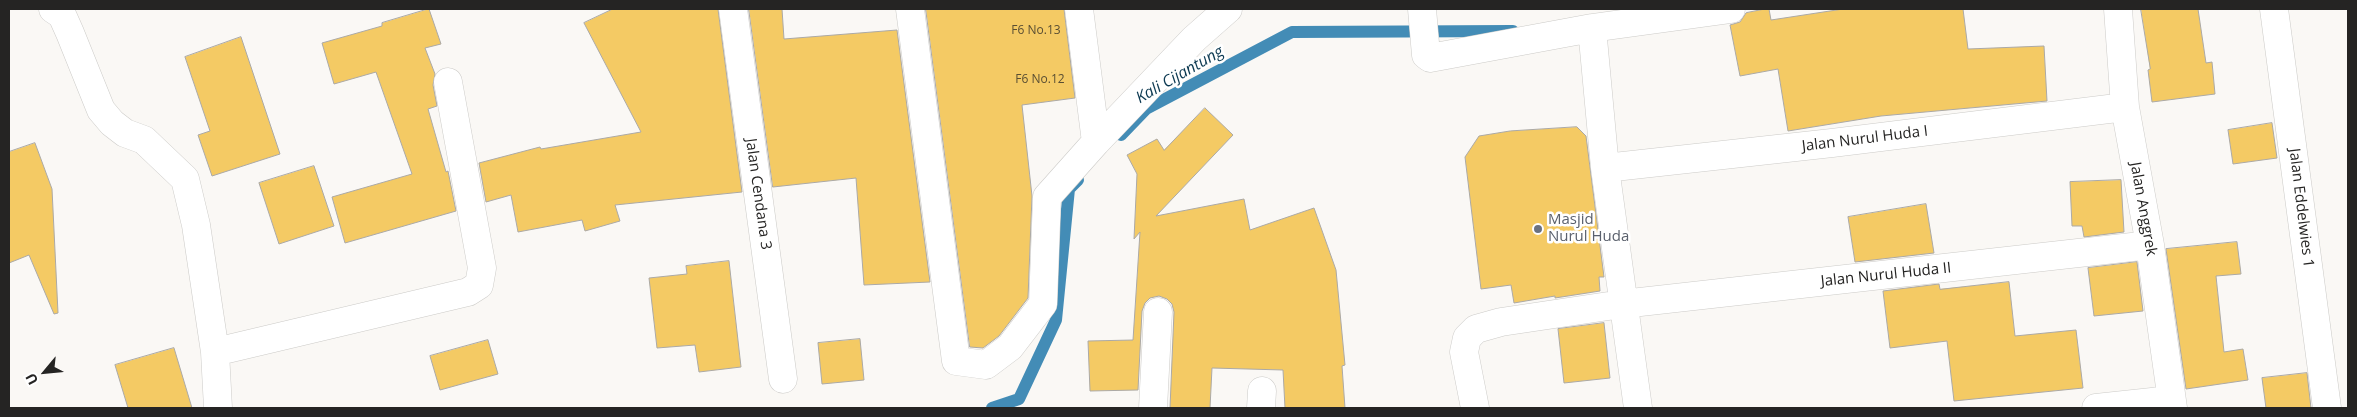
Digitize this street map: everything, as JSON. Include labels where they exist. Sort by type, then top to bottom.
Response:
[{"type":"street","points":[[53,9],[62,15],[101,110],[112,123],[125,133],[144,140],[185,180],[196,225],[215,352],[218,408]]},
{"type":"street","name":"Jalan Cendana 3","points":[[733,9],[783,379]]},
{"type":"street","points":[[910,9],[956,360],[986,365],[1010,347],[1043,304],[1047,197],[1096,142],[1194,39],[1228,9]]},
{"type":"street","points":[[1079,9],[1096,142]]},
{"type":"street","points":[[1422,9],[1426,50],[1428,57],[1436,58],[1592,28],[1731,9]]},
{"type":"street","name":"Jalan Anggrek","points":[[2118,9],[2125,107],[2150,245],[2172,404]]},
{"type":"street","name":"Jalan Eddelwies 1","points":[[2274,9],[2327,408]]},
{"type":"street","points":[[1592,28],[1605,168],[1622,304],[1638,408]]},
{"type":"street","points":[[215,352],[468,292],[479,285],[482,268],[448,82]]},
{"type":"street","name":"Jalan Nurul Huda I","points":[[1605,168],[1832,143],[2125,107]]},
{"type":"street","name":"Jalan Nurul Huda II","points":[[1474,408],[1464,352],[1467,338],[1476,329],[1501,322],[1622,304],[2150,245]]},
{"type":"street","points":[[1153,408],[1158,312]]},
{"type":"street","points":[[2096,408],[2172,404]]},
{"type":"building","points":[[429,9],[441,44],[425,48],[435,74],[433,85],[437,106],[428,109],[446,172],[448,171],[456,211],[345,243],[332,197],[412,174],[376,72],[334,84],[322,43],[382,26],[382,23]]},
{"type":"building","points":[[613,9],[718,9],[742,192],[615,205],[620,221],[585,231],[582,220],[518,232],[511,195],[486,202],[479,163],[540,147],[541,149],[641,132],[584,23]]},
{"type":"building","points":[[749,9],[782,9],[784,39],[897,30],[930,282],[864,285],[856,178],[773,187]]},
{"type":"building","points":[[926,9],[1064,9],[1075,98],[1022,105],[1032,196],[1028,298],[999,336],[983,348],[970,347]]},
{"type":"building","points":[[1769,9],[1771,20],[1843,9],[1963,9],[1968,49],[2044,46],[2047,101],[1881,116],[1788,131],[1778,69],[1740,76],[1730,25],[1740,22],[1746,13]]},
{"type":"building","points":[[2141,9],[2198,9],[2206,63],[2212,62],[2215,94],[2152,102],[2148,70],[2150,69]]},
{"type":"building","points":[[241,37],[280,154],[212,176],[198,135],[210,131],[185,57]]},
{"type":"building","points":[[1205,108],[1233,135],[1156,216],[1244,199],[1250,230],[1314,208],[1336,270],[1345,365],[1342,366],[1345,408],[1285,408],[1283,370],[1212,368],[1210,408],[1170,408],[1174,312],[1172,304],[1167,299],[1159,296],[1150,298],[1145,303],[1142,311],[1138,390],[1090,391],[1088,341],[1133,340],[1140,232],[1134,239],[1137,174],[1127,155],[1157,139],[1164,150]]},
{"type":"building","points":[[2272,123],[2277,158],[2233,164],[2228,130]]},
{"type":"building","name":"Masjid Nurul Huda","points":[[1577,127],[1586,136],[1604,277],[1599,277],[1600,291],[1514,303],[1511,285],[1481,289],[1465,157],[1479,136],[1510,131]]},
{"type":"building","points":[[35,143],[52,189],[58,313],[54,314],[29,255],[9,263],[9,152]]},
{"type":"building","points":[[314,166],[334,226],[279,244],[259,183]]},
{"type":"building","points":[[2121,180],[2124,232],[2084,237],[2082,226],[2072,226],[2070,182]]},
{"type":"building","points":[[1926,204],[1934,253],[1855,262],[1848,217]]},
{"type":"building","points":[[2237,242],[2241,274],[2216,276],[2224,352],[2243,349],[2248,380],[2186,389],[2166,249]]},
{"type":"building","points":[[729,261],[741,367],[699,372],[695,345],[657,348],[649,278],[687,274],[686,266]]},
{"type":"building","points":[[2137,262],[2143,311],[2094,316],[2088,268]]},
{"type":"building","points":[[2009,282],[2015,336],[2076,330],[2083,388],[1954,401],[1947,341],[1890,348],[1883,291],[1939,284],[1940,289]]},
{"type":"building","points":[[1604,323],[1610,378],[1564,383],[1558,329]]},
{"type":"building","points":[[860,339],[864,380],[822,384],[818,343]]},
{"type":"building","points":[[488,340],[498,374],[440,390],[430,356]]},
{"type":"building","points":[[174,348],[192,408],[128,408],[115,365]]},
{"type":"building","points":[[2307,373],[2311,408],[2266,408],[2262,378]]},
{"type":"waterway","name":"Kali Cijantung","points":[[1121,135],[1146,109],[1292,32],[1513,31]]},
{"type":"waterway","name":"Kali Cijantung","points":[[992,408],[1019,399],[1056,320],[1069,189],[1078,180]]},
{"type":"place","name":"Masjid Nurul Huda","points":[[1538,229]]}]
